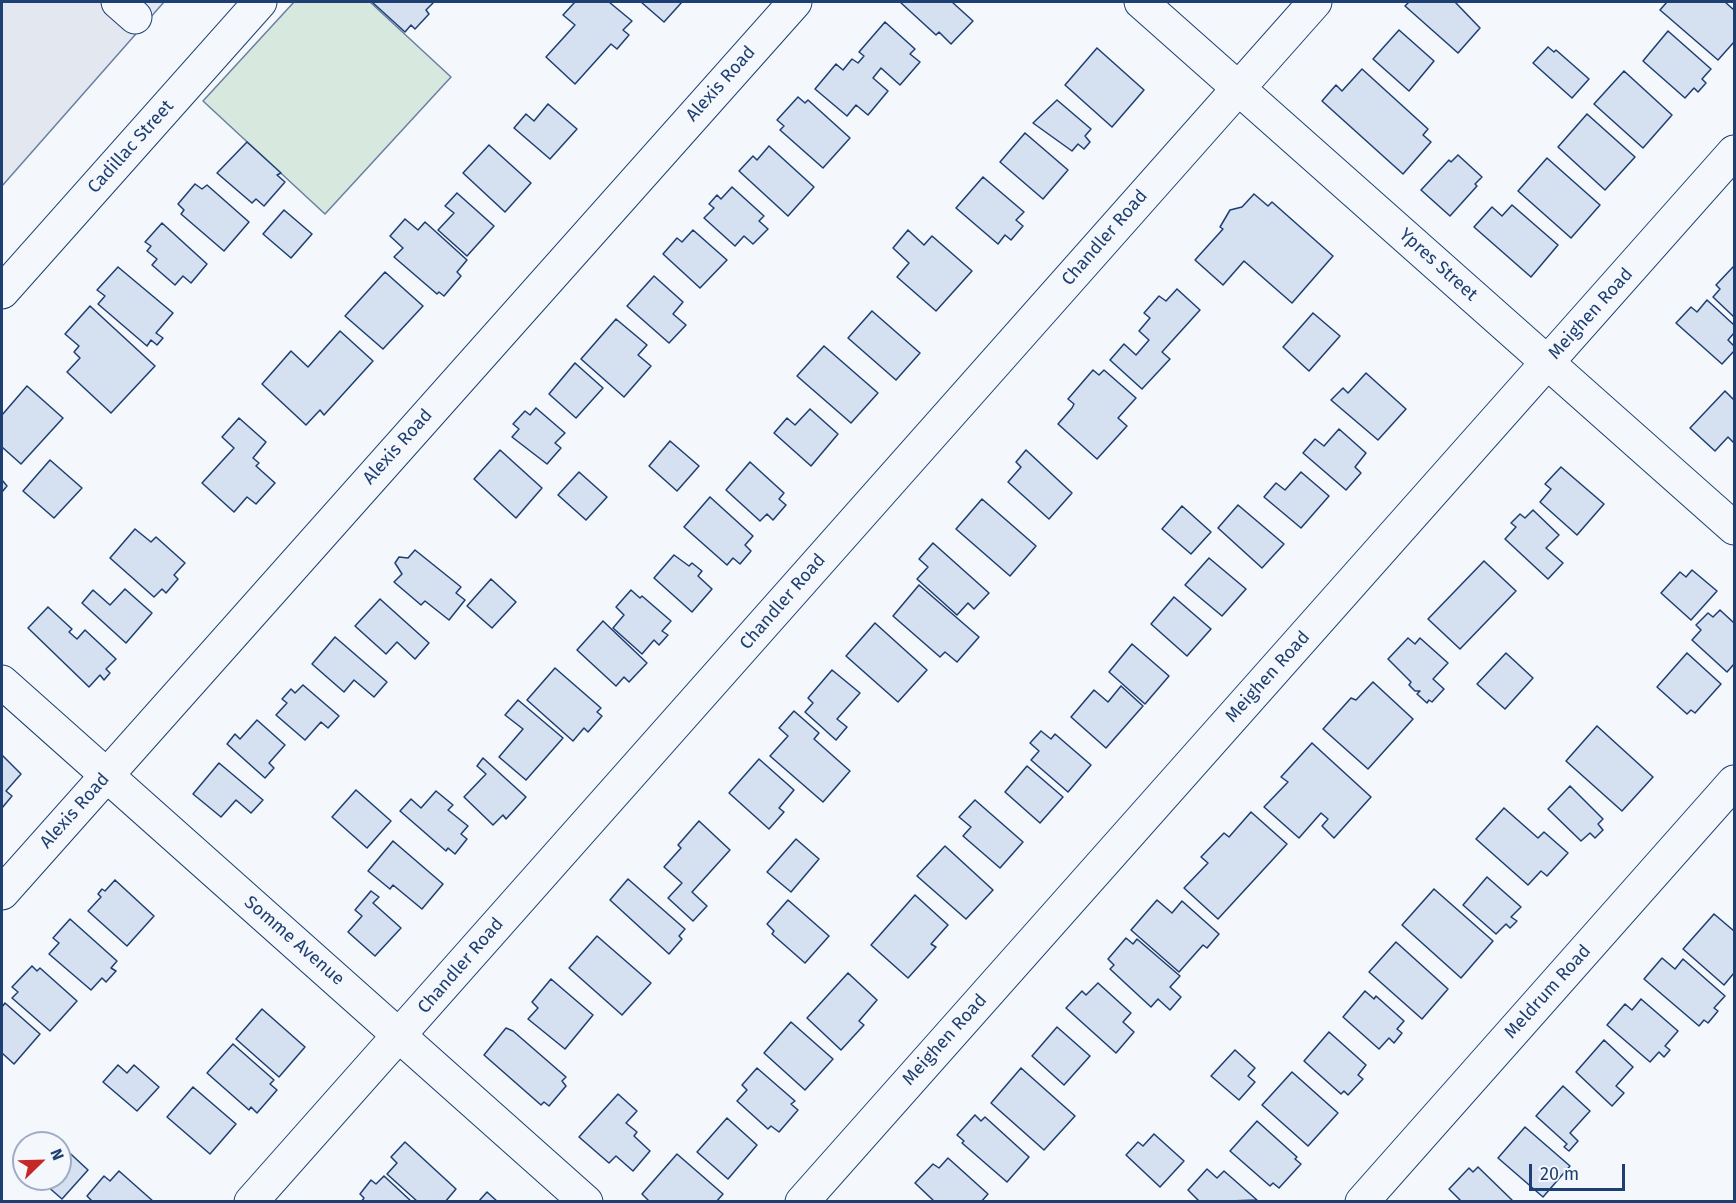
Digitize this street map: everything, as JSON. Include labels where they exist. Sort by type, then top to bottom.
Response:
[{"type":"street","name":"Cadillac Street","points":[[2,292],[260,2]]},
{"type":"street","name":"Alexis Road","points":[[2,893],[795,2]]},
{"type":"street","name":"Ypres Street","points":[[1141,2],[1734,528]]},
{"type":"street","name":"Chandler Road","points":[[251,1202],[1315,2]]},
{"type":"street","name":"Meighen Road","points":[[802,1202],[1734,152]]},
{"type":"street","name":"Somme Avenue","points":[[2,682],[586,1202]]},
{"type":"street","name":"Meldrum Road","points":[[1362,1202],[1734,782]]},
{"type":"shaded area","points":[[2,2],[164,2],[2,186]]},
{"type":"shaded area","points":[[294,2],[370,2],[451,77],[325,214],[203,101]]},
{"type":"building","points":[[372,2],[434,2],[426,10],[429,14],[415,29],[411,25],[405,32]]},
{"type":"building","points":[[575,2],[609,2],[632,21],[623,30],[629,35],[617,49],[611,44],[575,84],[546,57],[575,25],[563,15]]},
{"type":"building","points":[[641,2],[682,2],[664,22]]},
{"type":"building","points":[[900,2],[952,2],[973,21],[951,44],[939,32],[936,35]]},
{"type":"building","points":[[1409,2],[1455,2],[1480,28],[1458,53],[1405,6]]},
{"type":"building","points":[[1667,2],[1725,2],[1734,10],[1734,42],[1718,60],[1660,10]]},
{"type":"building","points":[[885,22],[915,49],[910,54],[920,62],[900,85],[881,68],[873,78],[888,91],[868,115],[856,105],[847,116],[815,89],[836,64],[843,70],[852,59],[858,63],[864,56],[859,52]]},
{"type":"building","points":[[1399,30],[1434,61],[1409,91],[1373,59]]},
{"type":"building","points":[[1668,31],[1711,69],[1702,79],[1706,83],[1698,92],[1694,88],[1685,98],[1643,61]]},
{"type":"building","points":[[1548,47],[1554,52],[1556,50],[1589,79],[1572,98],[1533,63]]},
{"type":"building","points":[[1097,48],[1144,90],[1112,127],[1065,85]]},
{"type":"building","points":[[1362,69],[1428,129],[1423,135],[1431,142],[1403,174],[1322,101],[1336,85],[1342,91]]},
{"type":"building","points":[[1624,71],[1672,115],[1643,148],[1594,104]]},
{"type":"building","points":[[798,97],[805,103],[808,100],[850,138],[823,168],[780,130],[784,126],[777,120]]},
{"type":"building","points":[[1057,100],[1091,129],[1085,136],[1090,142],[1084,149],[1078,144],[1072,151],[1033,123]]},
{"type":"building","points":[[548,104],[577,129],[550,159],[514,128],[526,114],[534,121]]},
{"type":"building","points":[[1587,114],[1635,157],[1605,190],[1558,147]]},
{"type":"building","points":[[1025,133],[1068,170],[1043,199],[1000,162]]},
{"type":"building","points":[[247,142],[281,173],[277,175],[285,182],[264,206],[256,199],[252,203],[217,173]]},
{"type":"building","points":[[489,145],[531,183],[505,212],[463,173]]},
{"type":"building","points":[[769,146],[814,187],[788,216],[739,171],[753,156],[757,160]]},
{"type":"building","points":[[1458,155],[1482,177],[1475,184],[1477,186],[1450,216],[1421,190],[1449,160],[1451,162]]},
{"type":"building","points":[[1547,158],[1600,205],[1571,238],[1518,191]]},
{"type":"building","points":[[983,177],[1024,212],[1016,220],[1023,226],[1011,240],[1005,235],[998,244],[956,208]]},
{"type":"building","points":[[195,184],[202,189],[207,185],[249,222],[224,251],[181,214],[184,210],[178,204]]},
{"type":"building","points":[[732,187],[764,216],[759,221],[768,229],[753,244],[744,236],[735,246],[704,218],[714,208],[709,204],[717,195],[721,199]]},
{"type":"building","points":[[457,193],[494,226],[467,256],[438,230],[454,213],[445,206]]},
{"type":"building","points":[[1254,194],[1268,206],[1272,202],[1333,256],[1292,303],[1244,261],[1223,285],[1195,260],[1223,229],[1220,227],[1230,210],[1242,207]]},
{"type":"building","points":[[1512,205],[1558,245],[1531,277],[1474,227],[1492,207],[1502,216]]},
{"type":"building","points":[[284,210],[312,234],[291,258],[263,234]]},
{"type":"building","points":[[405,219],[418,230],[425,222],[467,260],[457,272],[461,276],[444,296],[439,292],[437,294],[394,257],[403,248],[390,236]]},
{"type":"building","points":[[162,223],[207,264],[191,283],[183,276],[175,285],[152,265],[157,259],[147,251],[151,246],[145,242]]},
{"type":"building","points":[[693,230],[727,260],[700,288],[663,254],[677,238],[682,242]]},
{"type":"building","points":[[908,230],[924,245],[932,236],[972,271],[936,311],[897,277],[909,263],[893,248]]},
{"type":"building","points":[[118,267],[173,313],[156,333],[163,338],[157,345],[151,340],[147,346],[98,304],[105,296],[97,290]]},
{"type":"building","points":[[1733,267],[1734,317],[1713,297],[1720,289],[1716,285]]},
{"type":"building","points":[[385,272],[423,306],[383,349],[345,316]]},
{"type":"building","points":[[654,276],[683,302],[673,314],[686,325],[669,343],[627,306]]},
{"type":"building","points":[[1177,289],[1200,310],[1162,352],[1170,359],[1142,389],[1110,360],[1124,344],[1136,355],[1149,340],[1139,331],[1150,318],[1144,313],[1159,296],[1166,301]]},
{"type":"building","points":[[1707,300],[1734,325],[1734,333],[1728,340],[1734,346],[1734,351],[1722,364],[1676,323],[1691,307],[1697,312]]},
{"type":"building","points":[[90,306],[155,366],[111,413],[67,372],[80,358],[74,352],[79,346],[65,334]]},
{"type":"building","points":[[872,311],[920,353],[896,380],[848,338]]},
{"type":"building","points":[[1313,313],[1340,336],[1309,371],[1283,347]]},
{"type":"building","points":[[616,319],[647,345],[638,355],[651,366],[624,397],[581,359]]},
{"type":"building","points":[[340,331],[373,361],[324,415],[320,410],[306,425],[262,384],[291,351],[308,367]]},
{"type":"building","points":[[824,346],[878,393],[851,423],[797,376]]},
{"type":"building","points":[[575,363],[603,388],[576,418],[549,394]]},
{"type":"building","points":[[1093,370],[1099,375],[1104,370],[1136,398],[1118,418],[1127,426],[1097,459],[1058,424],[1074,404],[1068,399]]},
{"type":"building","points":[[1366,373],[1406,409],[1378,440],[1331,400],[1343,388],[1348,393]]},
{"type":"building","points":[[27,386],[63,418],[21,464],[2,447],[2,415]]},
{"type":"building","points":[[1725,391],[1734,400],[1734,443],[1728,437],[1715,451],[1690,428]]},
{"type":"building","points":[[536,408],[565,433],[555,443],[561,448],[547,464],[512,437],[519,429],[513,424],[525,411],[530,415]]},
{"type":"building","points":[[810,409],[838,434],[811,466],[774,433],[787,418],[795,425]]},
{"type":"building","points":[[239,418],[266,442],[253,458],[259,463],[256,466],[275,483],[256,504],[247,497],[234,512],[202,483],[234,448],[222,437]]},
{"type":"building","points":[[1339,429],[1366,453],[1355,467],[1361,473],[1346,490],[1303,453],[1315,439],[1324,446]]},
{"type":"building","points":[[670,441],[699,466],[677,491],[649,466]]},
{"type":"building","points":[[500,450],[542,488],[516,518],[474,479]]},
{"type":"building","points":[[1026,450],[1072,493],[1049,519],[1008,482],[1021,467],[1016,462]]},
{"type":"building","points":[[50,460],[82,488],[54,518],[23,491]]},
{"type":"building","points":[[750,462],[784,493],[779,499],[786,505],[773,520],[767,514],[760,521],[726,490]]},
{"type":"building","points":[[1561,467],[1604,504],[1577,535],[1540,502],[1551,489],[1545,484]]},
{"type":"building","points":[[579,472],[607,497],[586,520],[558,495]]},
{"type":"building","points":[[1301,472],[1329,496],[1301,528],[1264,497],[1276,483],[1285,490]]},
{"type":"building","points":[[2,480],[7,486],[2,492]]},
{"type":"building","points":[[710,497],[753,536],[745,545],[751,551],[740,564],[733,558],[727,565],[684,527]]},
{"type":"building","points":[[982,499],[1036,546],[1010,576],[956,529]]},
{"type":"building","points":[[1238,505],[1284,544],[1262,568],[1218,528]]},
{"type":"building","points":[[1182,506],[1211,532],[1191,554],[1162,529]]},
{"type":"building","points":[[1533,510],[1559,535],[1546,548],[1563,563],[1548,579],[1505,539],[1516,527],[1511,523],[1520,514],[1525,518]]},
{"type":"building","points":[[135,529],[151,542],[156,537],[185,563],[174,575],[178,579],[166,593],[162,589],[154,597],[110,558]]},
{"type":"building","points":[[933,543],[989,593],[974,609],[968,603],[957,615],[917,579],[928,567],[919,559]]},
{"type":"building","points":[[415,550],[461,587],[456,593],[465,600],[449,620],[425,601],[421,605],[394,582],[402,574],[395,563],[399,557],[408,558]]},
{"type":"building","points":[[674,555],[689,566],[692,563],[702,571],[698,576],[712,589],[692,612],[654,578]]},
{"type":"building","points":[[1209,558],[1246,589],[1222,616],[1185,585]]},
{"type":"building","points":[[1484,561],[1516,591],[1460,649],[1428,619]]},
{"type":"building","points":[[1692,570],[1717,591],[1691,620],[1661,593],[1680,572],[1686,577]]},
{"type":"building","points":[[491,579],[516,602],[492,628],[467,606]]},
{"type":"building","points":[[919,585],[979,637],[957,662],[945,652],[940,657],[893,616]]},
{"type":"building","points":[[125,589],[152,613],[126,643],[82,603],[93,590],[110,605]]},
{"type":"building","points":[[631,590],[640,598],[642,596],[671,621],[662,631],[668,635],[659,645],[654,640],[642,654],[613,628],[624,615],[616,607]]},
{"type":"building","points":[[1174,597],[1211,629],[1187,656],[1151,624]]},
{"type":"building","points":[[380,599],[429,643],[415,659],[397,642],[386,654],[355,626]]},
{"type":"building","points":[[48,607],[72,629],[69,632],[77,639],[85,630],[116,659],[106,669],[110,673],[104,680],[100,675],[89,687],[28,628]]},
{"type":"building","points":[[1720,610],[1734,623],[1734,664],[1727,672],[1692,640],[1701,630],[1696,625],[1708,613],[1713,617]]},
{"type":"building","points":[[603,621],[647,663],[629,682],[624,677],[616,686],[577,650]]},
{"type":"building","points":[[875,623],[927,670],[898,702],[846,656]]},
{"type":"building","points":[[335,637],[387,682],[374,697],[354,680],[344,692],[312,664]]},
{"type":"building","points":[[1408,638],[1415,644],[1420,638],[1448,663],[1433,679],[1444,689],[1432,702],[1429,700],[1427,703],[1417,694],[1420,691],[1415,691],[1409,685],[1411,682],[1388,659]]},
{"type":"building","points":[[1132,644],[1169,676],[1145,704],[1109,672]]},
{"type":"building","points":[[1506,653],[1533,678],[1505,709],[1477,684]]},
{"type":"building","points":[[1687,653],[1721,684],[1695,713],[1691,710],[1687,714],[1657,687]]},
{"type":"building","points":[[555,668],[601,708],[597,712],[602,716],[588,732],[584,728],[573,741],[527,700]]},
{"type":"building","points":[[832,670],[860,693],[837,719],[847,727],[836,740],[805,712],[813,703],[808,698]]},
{"type":"building","points":[[1373,682],[1413,719],[1368,769],[1323,729],[1351,698],[1356,700]]},
{"type":"building","points":[[303,685],[339,716],[328,728],[321,722],[305,740],[276,715],[287,703],[282,699],[291,689],[295,693]]},
{"type":"building","points":[[1121,686],[1143,706],[1106,748],[1071,717],[1094,690],[1108,702]]},
{"type":"building","points":[[518,700],[563,738],[526,780],[499,757],[523,729],[505,715]]},
{"type":"building","points":[[794,711],[819,733],[814,739],[850,771],[823,802],[770,756],[788,736],[779,728]]},
{"type":"building","points":[[257,720],[285,745],[269,763],[274,768],[265,778],[227,744],[235,734],[240,739]]},
{"type":"building","points":[[1597,726],[1653,777],[1622,811],[1566,761]]},
{"type":"building","points":[[1041,731],[1051,739],[1055,734],[1091,765],[1068,792],[1031,760],[1039,751],[1030,743]]},
{"type":"building","points":[[1312,743],[1371,797],[1334,838],[1322,826],[1328,819],[1321,813],[1299,838],[1264,807],[1288,782],[1281,777]]},
{"type":"building","points":[[2,755],[21,774],[6,791],[12,796],[2,808]]},
{"type":"building","points":[[483,758],[526,797],[506,819],[503,815],[493,825],[464,797],[486,774],[477,766]]},
{"type":"building","points":[[759,759],[794,790],[779,808],[784,812],[769,829],[729,793]]},
{"type":"building","points":[[219,763],[263,800],[251,813],[236,800],[221,817],[193,794]]},
{"type":"building","points":[[1027,766],[1063,797],[1040,823],[1005,792]]},
{"type":"building","points":[[1570,786],[1603,819],[1598,824],[1603,830],[1595,838],[1590,833],[1581,841],[1548,809]]},
{"type":"building","points":[[356,790],[391,821],[367,848],[332,817]]},
{"type":"building","points":[[436,791],[453,805],[448,810],[468,826],[461,834],[467,839],[455,854],[448,848],[446,851],[400,811],[411,799],[421,808]]},
{"type":"building","points":[[975,800],[1023,842],[1000,868],[963,836],[971,827],[959,817]]},
{"type":"building","points":[[1504,808],[1538,838],[1544,832],[1568,853],[1547,876],[1541,871],[1528,885],[1476,839]]},
{"type":"building","points":[[1251,812],[1287,844],[1218,919],[1184,888],[1208,863],[1201,857],[1224,833],[1229,837]]},
{"type":"building","points":[[699,821],[730,850],[692,892],[707,906],[693,921],[668,898],[682,883],[664,867],[681,848],[678,845]]},
{"type":"building","points":[[796,839],[819,859],[791,892],[767,872]]},
{"type":"building","points":[[393,841],[443,884],[422,909],[393,885],[390,889],[368,871]]},
{"type":"building","points":[[945,846],[993,890],[966,919],[917,876]]},
{"type":"building","points":[[1487,877],[1521,907],[1511,917],[1517,921],[1510,928],[1506,924],[1496,934],[1463,905]]},
{"type":"building","points":[[628,879],[685,929],[679,936],[682,939],[669,954],[610,900]]},
{"type":"building","points":[[115,880],[154,916],[127,946],[88,911],[101,897],[98,894],[102,889],[105,891]]},
{"type":"building","points":[[1434,889],[1493,941],[1461,978],[1402,925]]},
{"type":"building","points":[[371,891],[379,897],[373,903],[401,928],[375,956],[348,932],[362,916],[355,910]]},
{"type":"building","points":[[915,895],[948,925],[931,944],[936,947],[908,978],[871,945]]},
{"type":"building","points":[[788,900],[829,936],[805,963],[772,934],[774,931],[767,924]]},
{"type":"building","points":[[1157,900],[1172,913],[1182,901],[1219,934],[1207,948],[1203,945],[1179,972],[1131,930]]},
{"type":"building","points":[[1714,914],[1734,931],[1734,973],[1724,985],[1683,949]]},
{"type":"building","points":[[70,919],[117,961],[111,968],[116,971],[106,982],[102,978],[91,990],[49,954],[59,943],[53,938]]},
{"type":"building","points":[[597,936],[651,983],[622,1015],[569,968]]},
{"type":"building","points":[[1126,938],[1133,944],[1137,939],[1180,976],[1170,987],[1181,997],[1170,1010],[1158,999],[1151,1007],[1110,969],[1114,965],[1108,959]]},
{"type":"building","points":[[1396,942],[1448,989],[1422,1019],[1369,972]]},
{"type":"building","points":[[1662,958],[1675,969],[1683,959],[1725,996],[1714,1008],[1718,1011],[1708,1023],[1704,1020],[1699,1026],[1644,979]]},
{"type":"building","points":[[32,966],[37,971],[40,968],[77,1001],[50,1031],[12,998],[18,992],[12,987]]},
{"type":"building","points":[[848,973],[877,1000],[859,1021],[864,1025],[841,1050],[807,1018]]},
{"type":"building","points":[[551,979],[593,1015],[565,1049],[528,1019],[538,1008],[532,1002]]},
{"type":"building","points":[[1098,983],[1131,1013],[1123,1022],[1134,1032],[1116,1053],[1066,1008],[1082,991],[1086,995]]},
{"type":"building","points":[[1365,991],[1374,999],[1376,996],[1404,1021],[1397,1029],[1402,1033],[1394,1043],[1389,1038],[1379,1049],[1343,1017]]},
{"type":"building","points":[[1641,999],[1678,1031],[1665,1046],[1670,1050],[1664,1057],[1659,1052],[1650,1062],[1607,1025],[1625,1004],[1632,1010]]},
{"type":"building","points":[[5,1003],[40,1034],[14,1064],[2,1053],[2,1007]]},
{"type":"building","points":[[262,1009],[305,1047],[279,1077],[236,1039]]},
{"type":"building","points":[[791,1022],[833,1059],[805,1090],[764,1053]]},
{"type":"building","points":[[1057,1027],[1090,1056],[1064,1085],[1032,1056]]},
{"type":"building","points":[[506,1028],[513,1031],[566,1077],[562,1081],[566,1086],[549,1106],[544,1102],[541,1105],[484,1055]]},
{"type":"building","points":[[1329,1032],[1366,1065],[1358,1075],[1363,1079],[1348,1095],[1344,1091],[1341,1094],[1304,1061]]},
{"type":"building","points":[[1604,1040],[1633,1067],[1616,1086],[1624,1093],[1612,1106],[1576,1072]]},
{"type":"building","points":[[233,1044],[274,1080],[270,1084],[277,1090],[257,1113],[251,1107],[249,1110],[207,1073]]},
{"type":"building","points":[[1235,1050],[1255,1068],[1248,1076],[1255,1082],[1239,1100],[1211,1076]]},
{"type":"building","points":[[118,1065],[127,1073],[134,1065],[159,1087],[137,1111],[103,1082]]},
{"type":"building","points":[[757,1068],[795,1101],[791,1104],[798,1110],[779,1132],[771,1126],[768,1129],[737,1101],[747,1090],[742,1085]]},
{"type":"building","points":[[1021,1068],[1075,1116],[1044,1150],[991,1103]]},
{"type":"building","points":[[1292,1072],[1338,1113],[1308,1146],[1262,1105]]},
{"type":"building","points":[[1563,1086],[1590,1111],[1570,1133],[1578,1141],[1569,1151],[1564,1147],[1567,1144],[1536,1116]]},
{"type":"building","points":[[193,1087],[236,1124],[210,1154],[167,1117]]},
{"type":"building","points":[[618,1094],[637,1111],[626,1123],[637,1132],[634,1136],[650,1151],[633,1171],[616,1156],[609,1163],[579,1137]]},
{"type":"building","points":[[975,1115],[981,1121],[985,1117],[1029,1157],[1007,1182],[962,1143],[964,1141],[957,1135]]},
{"type":"building","points":[[727,1118],[757,1145],[728,1179],[697,1152]]},
{"type":"building","points":[[1257,1121],[1297,1157],[1295,1159],[1301,1164],[1279,1188],[1273,1183],[1270,1186],[1230,1151]]},
{"type":"building","points":[[1525,1127],[1570,1166],[1543,1197],[1498,1158]]},
{"type":"building","points":[[1154,1134],[1184,1161],[1160,1187],[1126,1155],[1138,1142],[1143,1146]]},
{"type":"building","points":[[405,1142],[456,1189],[445,1202],[418,1202],[387,1174],[397,1163],[391,1157]]},
{"type":"building","points":[[677,1154],[723,1194],[716,1202],[650,1202],[642,1194]]},
{"type":"building","points":[[72,1155],[88,1170],[72,1188]]},
{"type":"building","points":[[948,1158],[988,1194],[981,1202],[935,1202],[915,1183],[933,1164],[939,1168]]},
{"type":"building","points":[[1478,1167],[1514,1202],[1462,1202],[1449,1189],[1469,1168],[1473,1172]]},
{"type":"building","points":[[1207,1169],[1217,1178],[1224,1171],[1257,1200],[1200,1202],[1188,1190]]},
{"type":"building","points":[[119,1171],[154,1202],[93,1202],[87,1196],[104,1176],[110,1181]]},
{"type":"building","points":[[384,1176],[412,1202],[361,1202],[364,1198],[360,1194],[371,1180],[376,1184]]},
{"type":"building","points":[[53,1191],[69,1191],[62,1199]]},
{"type":"building","points":[[487,1192],[498,1202],[478,1202]]}]
